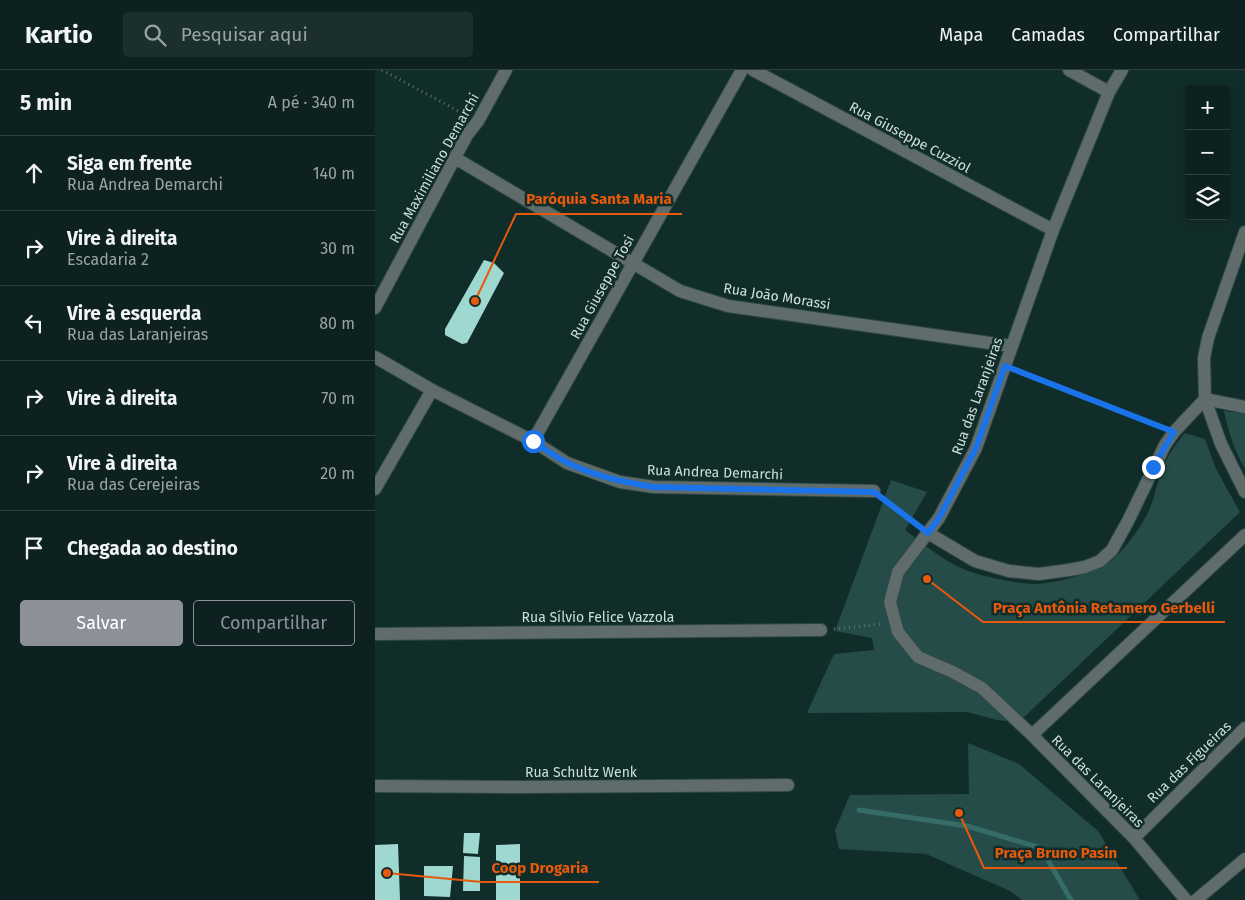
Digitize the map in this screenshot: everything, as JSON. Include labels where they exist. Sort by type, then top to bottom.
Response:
[{"type":"street","name":"Rua Maximiliano Demarchi","points":[[375,308],[467,136],[478,121],[506,70]]},
{"type":"street","name":"Rua Giuseppe Tosi","points":[[533,441],[742,70]]},
{"type":"street","name":"Rua Giuseppe Cuzziol","points":[[753,70],[1053,230]]},
{"type":"street","points":[[1069,70],[1109,92]]},
{"type":"street","name":"Rua das Laranjeiras","points":[[1123,70],[1109,92],[1053,230],[976,448],[939,518],[898,572],[890,602],[898,632],[918,657],[953,672],[982,688],[1032,735],[1134,838],[1187,900]]},
{"type":"street","name":"Rua João Morassi","points":[[455,158],[680,291],[728,306],[1011,346]]},
{"type":"street","points":[[1245,232],[1208,338],[1204,358],[1205,399],[1221,444],[1245,492]]},
{"type":"street","name":"Rua Andrea Demarchi","points":[[375,357],[431,390],[533,441],[567,463],[620,482],[653,487],[874,492]]},
{"type":"street","points":[[375,489],[431,390]]},
{"type":"street","points":[[1205,399],[1245,407]]},
{"type":"street","points":[[928,533],[975,561],[1009,571],[1039,574],[1069,570],[1100,561],[1112,550],[1128,522],[1165,445],[1174,432],[1205,399]]},
{"type":"street","points":[[1032,735],[1245,535]]},
{"type":"street","name":"Rua Sílvio Felice Vazzola","points":[[375,634],[821,630]]},
{"type":"street","name":"Rua das Figueiras","points":[[1134,838],[1245,728]]},
{"type":"street","name":"Rua Schultz Wenk","points":[[375,786],[787,785]]},
{"type":"street","points":[[1196,900],[1245,859]]},
{"type":"path","points":[[381,70],[478,121]]},
{"type":"path","points":[[1005,366],[1174,432]]},
{"type":"path","points":[[874,492],[928,533]]},
{"type":"path","points":[[821,630],[895,623]]},
{"type":"shaded area","points":[[1224,411],[1245,413],[1245,469],[1232,441]]},
{"type":"shaded area","points":[[1185,433],[1205,439],[1217,471],[1240,512],[1019,722],[997,720],[967,712],[807,713],[834,654],[874,650],[872,638],[835,631],[891,480],[927,492],[905,530],[946,560],[968,571],[998,579],[1028,584],[1055,582],[1096,569],[1112,560],[1121,551],[1134,535],[1148,512],[1166,461],[1173,448]]},
{"type":"shaded area","points":[[968,743],[1019,764],[1098,831],[1140,900],[1022,900],[1010,891],[926,854],[839,849],[835,830],[850,795],[969,794]]},
{"type":"building","points":[[484,260],[494,263],[504,273],[467,343],[462,344],[445,335],[445,329]]},
{"type":"building","points":[[464,833],[480,833],[478,854],[463,853]]},
{"type":"building","points":[[398,844],[400,900],[375,900],[375,845]]},
{"type":"building","points":[[520,844],[520,900],[496,900],[496,845]]},
{"type":"building","points":[[464,856],[480,857],[480,891],[463,891]]},
{"type":"building","points":[[424,866],[453,866],[450,897],[424,896]]},
{"type":"waterway","points":[[859,810],[967,826],[1041,848],[1071,900]]},
{"type":"place","name":"Paróquia Santa Maria","points":[[475,301]]},
{"type":"place","name":"Praça Antônia Retamero Gerbelli","points":[[927,579]]},
{"type":"place","name":"Praça Bruno Pasin","points":[[959,813]]},
{"type":"place","name":"Coop Drogaria","points":[[387,873]]},
{"type":"route","points":[[533,441],[567,463],[592,473],[620,482],[653,487],[874,492],[928,533],[939,518],[976,448],[1005,366],[1174,432],[1153,467]]}]
